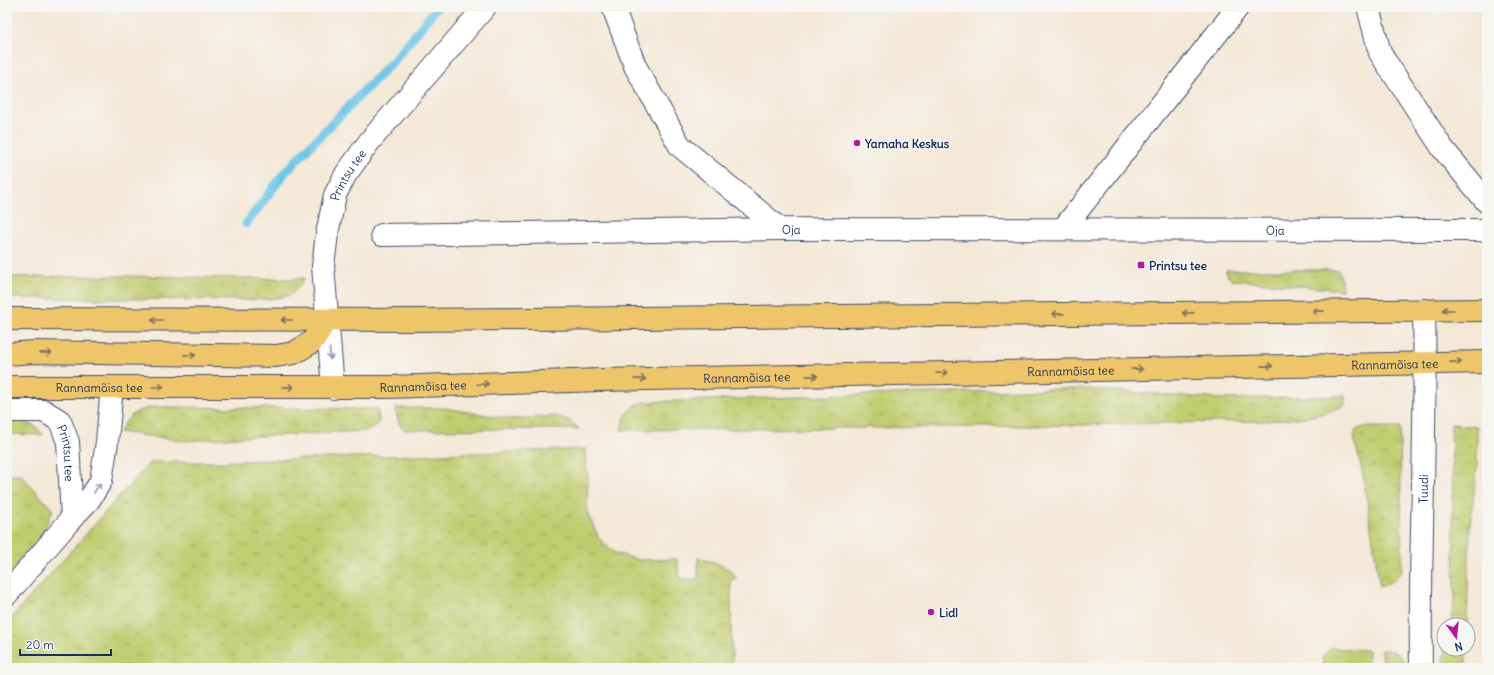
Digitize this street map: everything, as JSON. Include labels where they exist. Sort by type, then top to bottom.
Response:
[{"type":"main road","points":[[7,319],[326,320],[1487,310]]},
{"type":"main road","points":[[7,354],[34,352],[276,356],[294,353],[312,342],[326,320]]},
{"type":"main road","name":"Rannamõisa tee","points":[[7,387],[333,388],[617,380],[1487,362]]},
{"type":"street","name":"Printsu tee","points":[[333,388],[326,320],[323,266],[327,234],[335,195],[342,181],[369,142],[485,7]]},
{"type":"street","name":"Oja","points":[[613,7],[635,66],[680,146],[780,228],[1487,230]]},
{"type":"street","points":[[1063,229],[1238,7]]},
{"type":"street","points":[[1368,7],[1380,53],[1443,149],[1487,202]]},
{"type":"street","points":[[382,235],[780,228]]},
{"type":"street","name":"Tuudi","points":[[1421,668],[1426,363],[1424,310]]},
{"type":"street","points":[[7,594],[89,500],[102,481],[112,387]]},
{"type":"street","name":"Printsu tee","points":[[7,411],[44,411],[60,421],[68,442],[72,518]]},
{"type":"green space","points":[[1226,270],[1338,270],[1341,276],[1342,290],[1234,280],[1227,276]]},
{"type":"green space","points":[[126,276],[305,278],[293,293],[283,297],[266,299],[7,298],[7,277]]},
{"type":"green space","points":[[1088,389],[1221,399],[1345,396],[1345,405],[1317,415],[1266,421],[978,427],[621,430],[628,412],[634,406],[643,402]]},
{"type":"green space","points":[[155,407],[378,409],[379,422],[372,429],[363,431],[185,441],[119,432],[126,421],[133,414]]},
{"type":"green space","points":[[396,408],[444,408],[511,419],[556,416],[569,420],[579,429],[404,430],[397,417]]},
{"type":"green space","points":[[7,421],[18,421],[32,424],[40,430],[43,435],[7,434]]},
{"type":"green space","points":[[1451,424],[1477,427],[1477,467],[1470,526],[1467,617],[1451,617],[1455,598]]},
{"type":"green space","points":[[1363,427],[1400,427],[1402,570],[1393,580],[1380,587],[1363,475],[1354,437],[1356,430]]},
{"type":"green space","points":[[585,449],[586,467],[588,473],[587,513],[600,540],[615,553],[639,560],[677,559],[680,579],[698,579],[698,558],[717,563],[732,571],[736,579],[731,579],[732,668],[7,668],[7,623],[150,462],[213,462]]},
{"type":"green space","points":[[7,475],[21,475],[53,510],[38,542],[7,577]]},
{"type":"green space","points":[[1331,648],[1368,650],[1368,668],[1344,668],[1343,665],[1323,665],[1322,657]]},
{"type":"green space","points":[[1381,650],[1391,651],[1398,654],[1403,659],[1406,668],[1382,668]]},
{"type":"green space","points":[[1444,657],[1466,657],[1466,668],[1442,668]]},
{"type":"waterway","points":[[246,224],[286,171],[396,58],[437,7]]},
{"type":"place","name":"Yamaha Keskus","points":[[857,143]]},
{"type":"place","name":"Printsu tee","points":[[1141,265]]},
{"type":"place","name":"Lidl","points":[[931,612]]}]
